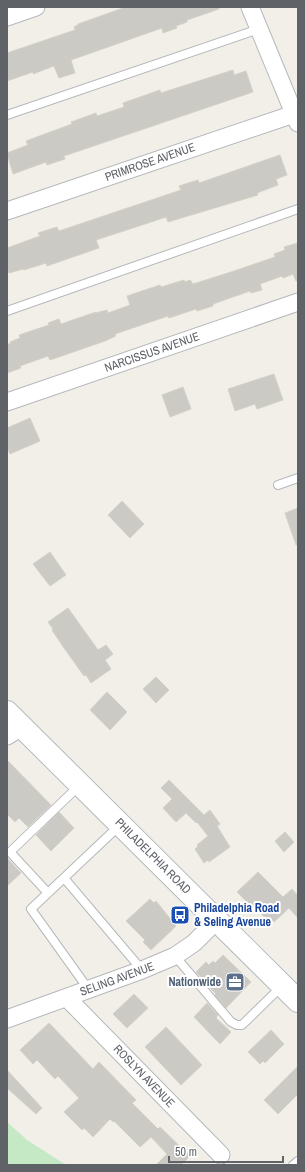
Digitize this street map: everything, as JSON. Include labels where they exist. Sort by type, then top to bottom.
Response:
[{"type":"main road","name":"PHILADELPHIA ROAD","points":[[12,725],[80,784],[298,1001]]},
{"type":"street","points":[[7,17],[36,7]]},
{"type":"street","points":[[250,7],[296,118]]},
{"type":"street","name":"PRIMROSE AVENUE","points":[[7,211],[296,118]]},
{"type":"street","name":"NARCISSUS AVENUE","points":[[7,402],[298,302]]},
{"type":"street","name":"SELING AVENUE","points":[[7,1019],[89,990],[175,956],[194,943],[217,920]]},
{"type":"street","name":"ROSLYN AVENUE","points":[[67,998],[221,1155]]},
{"type":"lane","points":[[7,115],[259,29]]},
{"type":"lane","points":[[7,310],[298,209]]},
{"type":"lane","points":[[278,485],[298,478]]},
{"type":"lane","points":[[48,892],[10,852],[80,784]]},
{"type":"lane","points":[[89,990],[31,909],[120,824]]},
{"type":"lane","points":[[64,878],[142,970]]},
{"type":"lane","points":[[175,956],[231,1022],[237,1025],[242,1025],[282,985]]},
{"type":"lane","points":[[293,1165],[298,1161]]},
{"type":"green space","points":[[7,1122],[27,1140],[66,1165],[7,1165]]},
{"type":"building","points":[[126,7],[219,7],[219,9],[187,20],[187,22],[176,26],[177,28],[163,33],[162,28],[71,60],[75,73],[59,78],[54,66],[33,74],[33,72],[7,81],[7,53],[75,30],[74,27],[78,24]]},
{"type":"building","points":[[233,70],[234,75],[246,71],[253,92],[64,156],[65,159],[47,165],[46,162],[13,174],[7,153],[28,145],[26,141],[72,124],[71,122],[96,113],[97,116],[124,107],[123,103],[160,90],[161,93]]},
{"type":"building","points":[[280,155],[287,175],[276,179],[278,185],[257,193],[258,195],[168,222],[166,217],[96,240],[99,248],[47,266],[46,263],[9,273],[7,267],[7,248],[40,236],[38,233],[57,227],[59,231],[181,190],[179,186],[198,180],[199,183]]},
{"type":"building","points":[[298,243],[298,281],[296,281],[293,274],[283,278],[282,276],[260,284],[262,290],[251,293],[250,291],[197,311],[196,309],[169,318],[168,316],[115,334],[116,336],[105,341],[50,360],[48,356],[20,366],[21,368],[7,373],[7,345],[11,343],[10,342],[20,338],[19,335],[49,325],[48,323],[59,319],[61,324],[96,312],[107,310],[108,313],[130,305],[127,296],[160,285],[161,287],[184,280],[185,282],[190,280],[193,284],[275,257],[274,254],[285,250],[284,247]]},
{"type":"building","points":[[274,374],[283,400],[257,409],[255,404],[235,411],[228,389]]},
{"type":"building","points":[[183,387],[191,409],[170,417],[162,395]]},
{"type":"building","points":[[30,418],[40,441],[10,454],[7,447],[7,428]]},
{"type":"building","points":[[122,501],[144,524],[130,538],[108,515]]},
{"type":"building","points":[[298,508],[298,545],[296,545],[285,513]]},
{"type":"building","points":[[50,552],[66,575],[50,586],[33,564]]},
{"type":"building","points":[[68,608],[98,650],[106,645],[113,654],[105,660],[111,669],[91,683],[86,675],[84,676],[64,648],[48,622]]},
{"type":"building","points":[[156,677],[169,690],[156,703],[143,689]]},
{"type":"building","points":[[107,692],[127,712],[110,730],[90,710]]},
{"type":"building","points":[[7,760],[51,805],[28,827],[19,818],[15,822],[7,814]]},
{"type":"building","points":[[169,780],[204,815],[210,810],[220,824],[217,826],[230,847],[209,862],[208,860],[204,863],[195,849],[198,846],[197,845],[208,836],[197,822],[196,823],[186,813],[176,822],[163,808],[172,799],[161,788]]},
{"type":"building","points":[[59,812],[74,828],[51,851],[36,835]]},
{"type":"building","points":[[285,832],[294,842],[284,852],[275,841]]},
{"type":"building","points":[[7,858],[21,873],[7,886]]},
{"type":"building","points":[[258,872],[283,897],[292,889],[298,896],[298,918],[289,908],[274,922],[271,919],[268,921],[253,905],[251,906],[237,892]]},
{"type":"building","points":[[150,899],[154,903],[156,901],[176,926],[151,950],[143,942],[145,940],[126,921]]},
{"type":"building","points":[[223,955],[251,982],[226,1008],[215,995],[216,994],[196,972],[206,962],[209,965],[213,961],[215,963]]},
{"type":"building","points":[[134,994],[148,1008],[127,1028],[113,1014]]},
{"type":"building","points":[[207,1003],[218,1015],[216,1018],[231,1032],[220,1044],[194,1017]]},
{"type":"building","points":[[49,1023],[93,1069],[99,1062],[136,1100],[132,1103],[158,1129],[160,1127],[190,1156],[181,1165],[156,1165],[167,1154],[151,1137],[140,1147],[114,1121],[113,1122],[110,1119],[93,1137],[84,1128],[82,1130],[64,1112],[79,1098],[58,1076],[55,1079],[37,1060],[33,1064],[20,1050]]},
{"type":"building","points":[[166,1027],[202,1065],[181,1085],[145,1047]]},
{"type":"building","points":[[271,1030],[284,1044],[265,1063],[263,1061],[260,1064],[248,1052]]},
{"type":"building","points":[[298,1066],[298,1094],[278,1114],[264,1100]]},
{"type":"building","points":[[7,1070],[42,1108],[36,1114],[7,1088]]},
{"type":"place","name":"Philadelphia Road & Seling Avenue","points":[[180,915]]},
{"type":"place","name":"Nationwide","points":[[235,982]]}]
